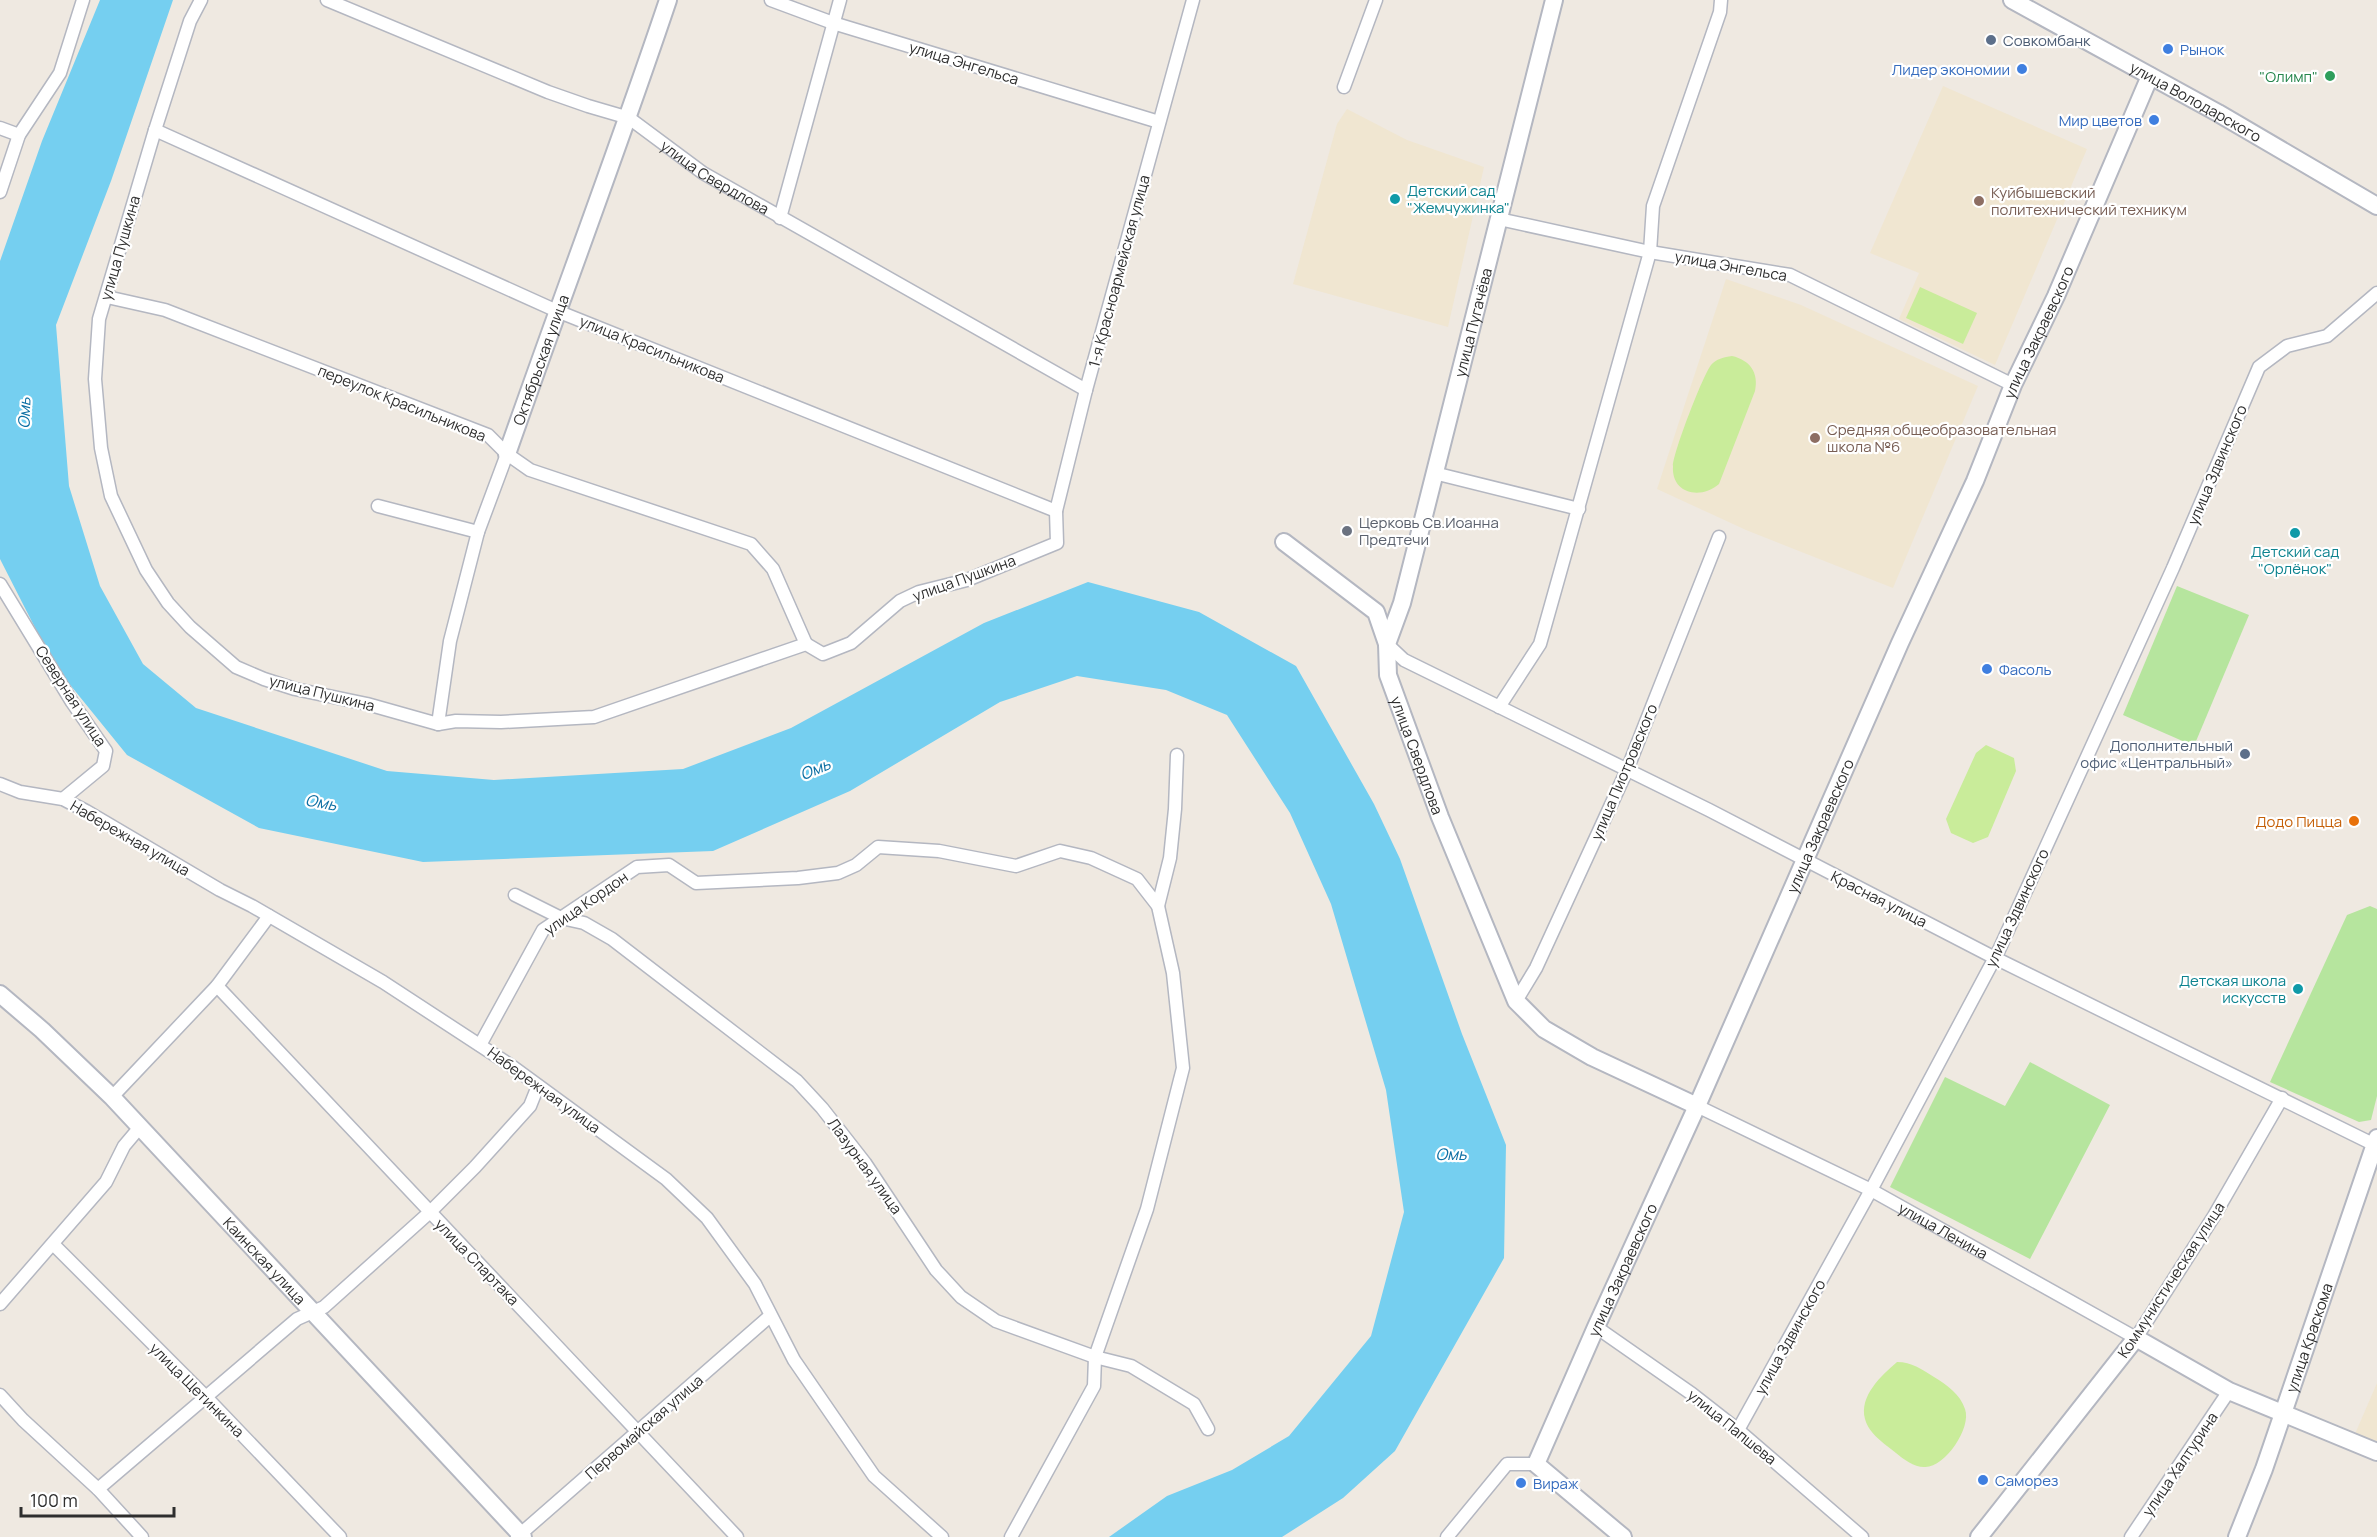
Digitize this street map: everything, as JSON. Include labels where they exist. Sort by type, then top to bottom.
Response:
[{"type":"street","points":[[0,192],[19,135],[60,73],[83,0]]},
{"type":"street","name":"улица Пушкина","points":[[201,0],[190,21],[155,130],[99,319],[95,379],[105,472],[111,496],[128,535],[146,570],[168,603],[190,627],[236,667],[296,689],[368,704],[438,724],[456,721],[501,722],[594,717],[806,644],[823,654],[834,650],[851,643],[900,602],[919,592],[967,580],[1057,543]]},
{"type":"street","name":"улица Свердлова","points":[[327,0],[548,92],[629,118],[703,173],[1086,390]]},
{"type":"street","name":"Октябрьская улица","points":[[438,724],[450,641],[478,532],[557,310],[629,118],[668,0]]},
{"type":"street","name":"улица Энгельса","points":[[771,0],[833,23],[1159,122]]},
{"type":"street","points":[[780,218],[840,0]]},
{"type":"street","name":"1-я Красноармейская улица","points":[[1057,543],[1056,511],[1086,390],[1193,0]]},
{"type":"street","points":[[1344,87],[1376,0]]},
{"type":"street","name":"улица Пугачёва","points":[[1387,644],[1402,603],[1554,0]]},
{"type":"street","points":[[1498,707],[1540,644],[1650,252],[1653,206],[1720,12],[1721,0]]},
{"type":"street","name":"улица Володарского","points":[[2012,0],[2377,206]]},
{"type":"street","name":"улица Закраевского","points":[[1536,1464],[1697,1106],[1900,643],[1975,481],[2013,385],[2056,296],[2150,76]]},
{"type":"street","points":[[0,128],[19,135]]},
{"type":"street","name":"улица Красильникова","points":[[155,130],[557,310],[1056,511]]},
{"type":"street","name":"улица Энгельса","points":[[1499,219],[1650,252],[1790,276],[2013,385]]},
{"type":"street","name":"улица Здвинского","points":[[1738,1430],[1871,1190],[1995,958],[2173,568],[2259,367],[2287,346],[2327,336],[2377,293]]},
{"type":"street","name":"переулок Красильникова","points":[[106,297],[165,310],[488,435],[507,454],[530,470],[751,544],[773,569],[806,644]]},
{"type":"street","points":[[1434,473],[1579,509]]},
{"type":"street","points":[[378,506],[478,532]]},
{"type":"street","name":"улица Пиотровского","points":[[1516,1001],[1536,968],[1628,770],[1719,537]]},
{"type":"street","name":"улица Свердлова","points":[[1284,542],[1376,612],[1387,644],[1388,675],[1440,817],[1516,1001]]},
{"type":"street","name":"Северная улица","points":[[0,584],[72,702],[106,751],[103,766],[63,799]]},
{"type":"street","name":"Красная улица","points":[[1387,644],[1404,660],[1628,770],[1995,958],[2376,1143]]},
{"type":"street","points":[[1011,1537],[1094,1386],[1095,1357],[1147,1209],[1184,1068],[1173,973],[1158,906],[1170,858],[1177,755]]},
{"type":"street","name":"Набережная улица","points":[[0,784],[20,792],[63,799],[220,890],[344,958],[480,1045],[666,1179],[706,1218],[755,1284],[794,1360],[874,1476],[942,1537]]},
{"type":"street","name":"улица Кордон","points":[[480,1045],[543,930],[637,867],[669,865],[696,883],[798,878],[838,873],[856,865],[878,847],[939,851],[1016,866],[1060,850],[1091,858],[1137,879],[1158,906]]},
{"type":"street","name":"Лазурная улица","points":[[515,895],[561,918],[584,923],[612,939],[797,1081],[822,1108],[865,1163],[936,1270],[961,1297],[996,1321],[1095,1357],[1131,1366],[1194,1404],[1208,1429]]},
{"type":"street","points":[[112,1098],[217,986],[270,916]]},
{"type":"street","name":"улица Спартака","points":[[217,986],[737,1537]]},
{"type":"street","name":"Каинская улица","points":[[0,994],[42,1030],[140,1127],[520,1536]]},
{"type":"street","name":"улица Ленина","points":[[1516,1001],[1544,1029],[1592,1057],[1871,1190],[2229,1390],[2377,1452]]},
{"type":"street","points":[[98,1489],[297,1319],[324,1307],[430,1212],[475,1167],[530,1106],[538,1086]]},
{"type":"street","name":"Коммунистическая улица","points":[[1979,1537],[2136,1338],[2214,1216],[2282,1098]]},
{"type":"street","points":[[0,1304],[106,1182],[124,1146],[140,1127]]},
{"type":"street","name":"улица Краскома","points":[[2237,1537],[2264,1469],[2376,1143]]},
{"type":"street","name":"улица Щетинкина","points":[[53,1244],[206,1397],[340,1537]]},
{"type":"street","name":"Первомайская улица","points":[[520,1536],[770,1316]]},
{"type":"street","name":"улица Папшева","points":[[1596,1327],[1692,1394],[1738,1430],[1862,1537]]},
{"type":"street","name":"улица Халтурина","points":[[2131,1537],[2229,1390]]},
{"type":"street","points":[[0,1395],[23,1420],[98,1489],[134,1534]]},
{"type":"street","points":[[1447,1537],[1507,1464],[1536,1464],[1623,1537]]},
{"type":"shaded area","name":"Куйбышевский политехнический техникум","points":[[1943,86],[2087,149],[1995,365],[1899,319],[1919,273],[1870,253]]},
{"type":"shaded area","points":[[1347,109],[1407,140],[1484,167],[1448,327],[1293,284],[1337,124]]},
{"type":"shaded area","name":"Средняя общеобразовательная школа №6","points":[[1726,279],[1801,305],[1978,386],[1893,588],[1746,530],[1657,489]]},
{"type":"shaded area","points":[[2377,1383],[2377,1444],[2355,1434]]},
{"type":"green space","points":[[1920,287],[1977,313],[1963,344],[1906,318]]},
{"type":"green space","points":[[1732,356],[1744,361],[1752,368],[1756,379],[1755,391],[1719,484],[1704,492],[1688,492],[1677,483],[1674,475],[1674,458],[1695,398],[1707,372],[1715,361]]},
{"type":"green space","points":[[2177,586],[2249,615],[2194,746],[2123,715]]},
{"type":"green space","points":[[1986,745],[2014,758],[2016,771],[1988,837],[1973,843],[1951,833],[1946,819],[1976,753]]},
{"type":"green space","points":[[2370,906],[2377,909],[2377,1096],[2371,1120],[2359,1122],[2270,1082],[2347,915]]},
{"type":"green space","points":[[2030,1062],[2110,1105],[2030,1259],[1890,1187],[1945,1077],[2005,1106]]},
{"type":"green space","points":[[1897,1362],[1916,1366],[1944,1383],[1956,1394],[1965,1409],[1964,1426],[1955,1446],[1948,1455],[1932,1466],[1916,1466],[1902,1458],[1874,1434],[1865,1419],[1865,1402],[1868,1395],[1878,1380]]},
{"type":"water","name":"Омь","points":[[100,0],[173,0],[111,181],[56,325],[69,486],[100,586],[143,664],[196,708],[387,771],[494,780],[683,769],[791,728],[984,623],[1088,582],[1199,612],[1296,666],[1374,804],[1400,859],[1462,1034],[1506,1145],[1504,1258],[1395,1451],[1343,1498],[1282,1537],[1109,1537],[1167,1496],[1232,1470],[1289,1436],[1371,1336],[1404,1212],[1386,1090],[1331,904],[1290,813],[1227,715],[1166,690],[1077,676],[1000,702],[850,791],[713,851],[423,862],[259,828],[127,755],[54,665],[0,559],[0,261],[42,141]]},
{"type":"place","name":"Совкомбанк","points":[[1991,40]]},
{"type":"place","name":"Рынок","points":[[2168,49]]},
{"type":"place","name":"Лидер экономии","points":[[2022,69]]},
{"type":"place","name":"\"Олимп\"","points":[[2330,76]]},
{"type":"place","name":"Мир цветов","points":[[2154,120]]},
{"type":"place","name":"Детский сад \"Жемчужинка\"","points":[[1395,199]]},
{"type":"place","name":"Куйбышевский политехнический техникум","points":[[1979,201]]},
{"type":"place","name":"Средняя общеобразовательная школа №6","points":[[1815,438]]},
{"type":"place","name":"Церковь Св.Иоанна Предтечи","points":[[1347,531]]},
{"type":"place","name":"Детский сад \"Орлёнок\"","points":[[2295,533]]},
{"type":"place","name":"Фасоль","points":[[1987,669]]},
{"type":"place","name":"Дополнительный офис «Центральный»","points":[[2245,754]]},
{"type":"place","name":"Додо Пицца","points":[[2354,821]]},
{"type":"place","name":"Детская школа искусств","points":[[2298,989]]},
{"type":"place","name":"Саморез","points":[[1983,1480]]},
{"type":"place","name":"Вираж","points":[[1521,1483]]}]
